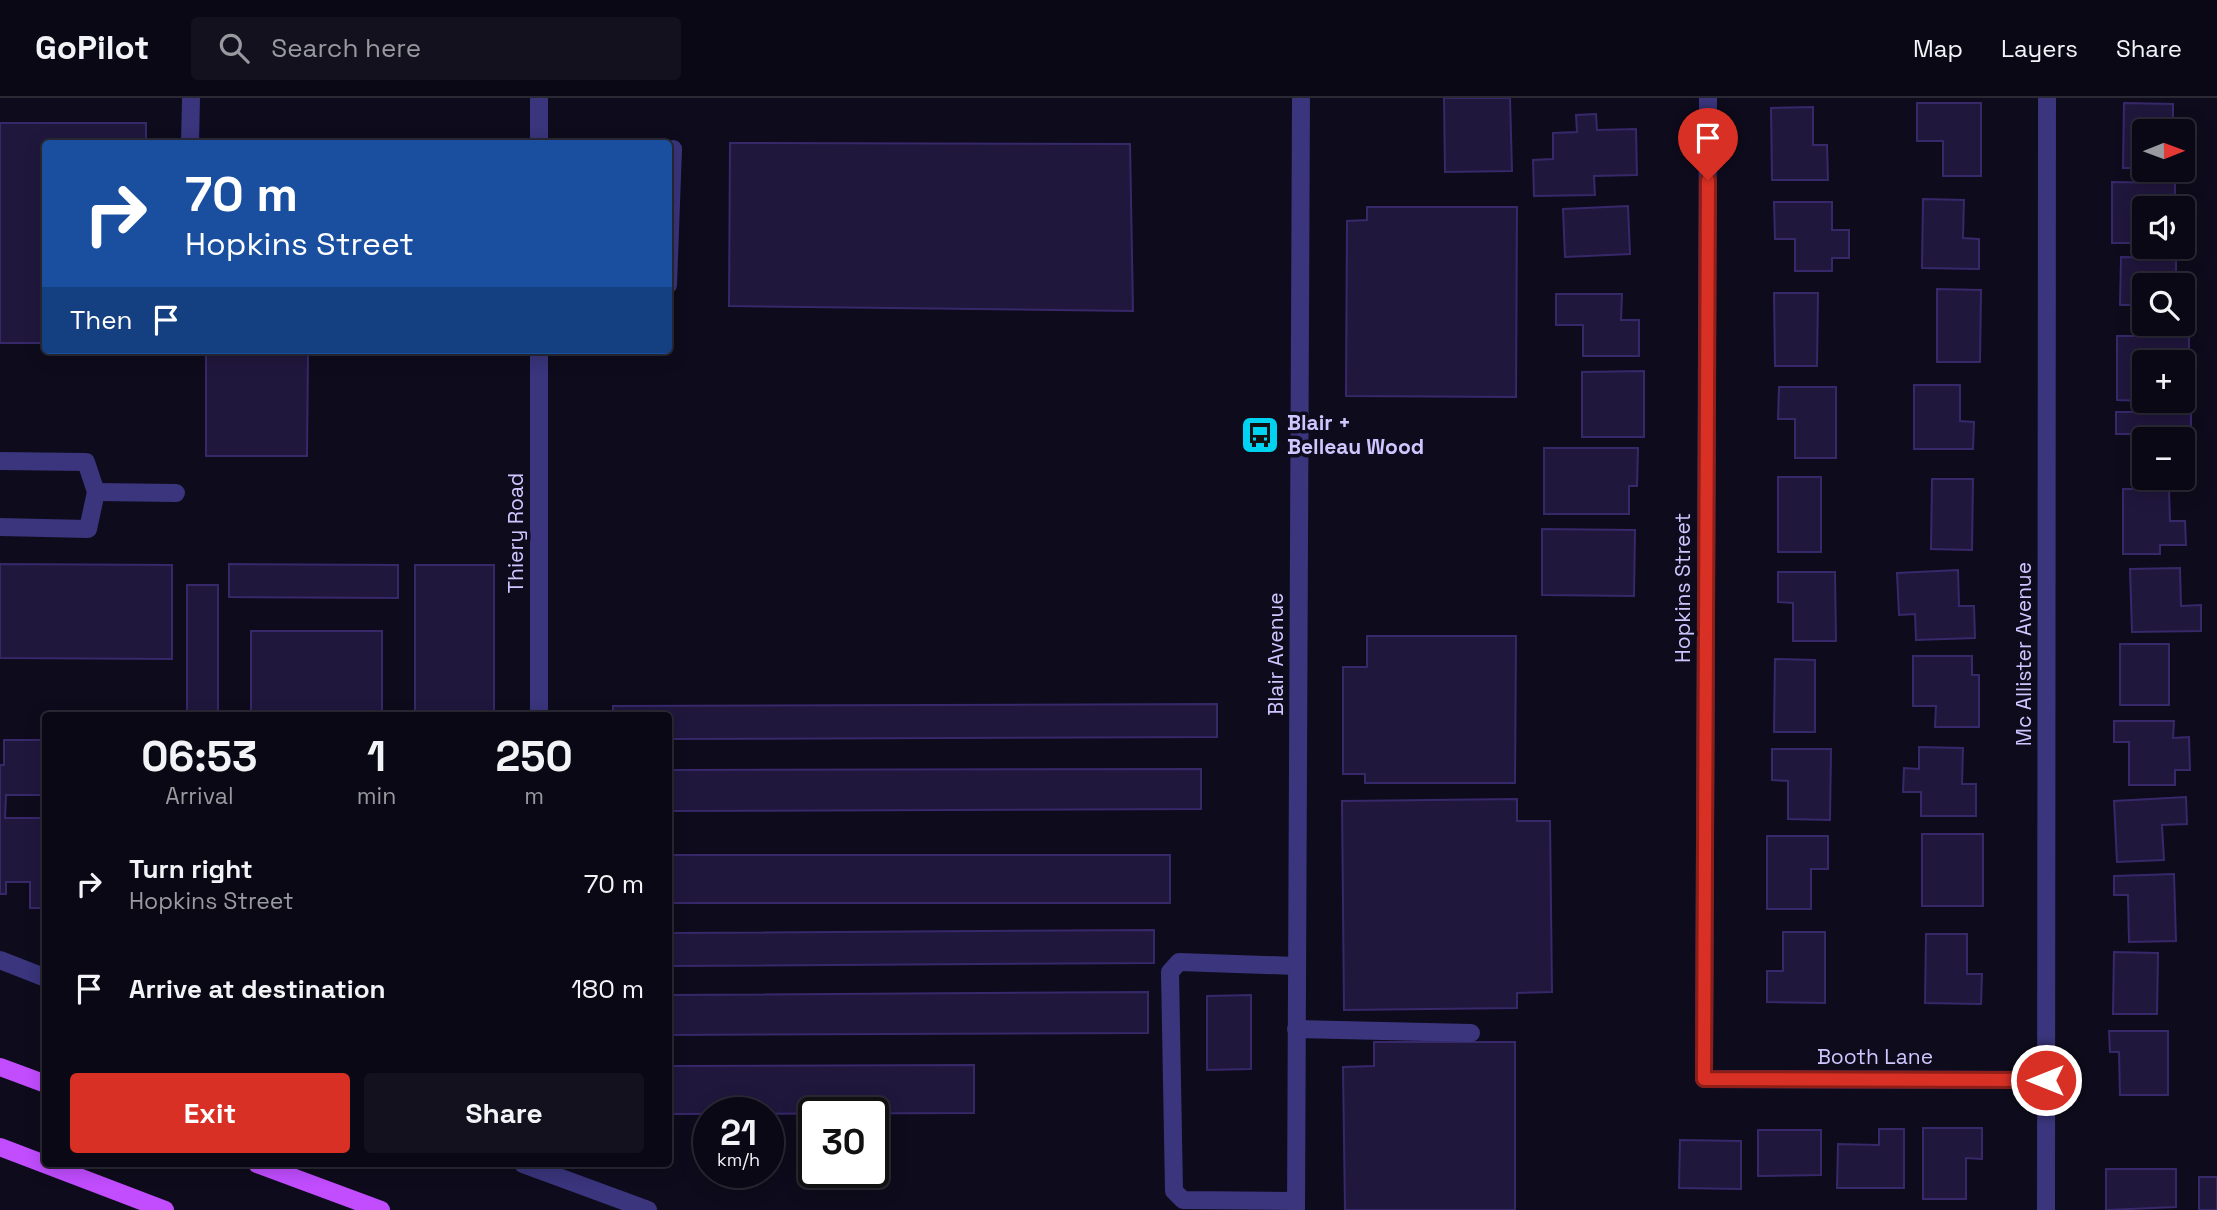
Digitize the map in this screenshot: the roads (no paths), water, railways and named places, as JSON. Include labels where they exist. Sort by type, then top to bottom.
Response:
[{"type":"main road","points":[[0,1068],[42,1083]]},
{"type":"main road","points":[[0,1147],[42,1163]]},
{"type":"main road","points":[[52,1167],[165,1210]]},
{"type":"main road","points":[[265,1167],[381,1210]]},
{"type":"street","points":[[190,140],[191,98]]},
{"type":"street","points":[[539,98],[539,140]]},
{"type":"street","name":"Blair Avenue","points":[[1296,1206],[1301,98]]},
{"type":"street","name":"Hopkins Street","points":[[1704,1079],[1708,98]]},
{"type":"street","name":"Mc Allister Avenue","points":[[2046,1210],[2047,98]]},
{"type":"street","points":[[672,176],[673,149]]},
{"type":"street","name":"Thiery Road","points":[[539,354],[539,712]]},
{"type":"street","points":[[0,461],[86,462],[96,492],[88,529],[0,527]]},
{"type":"street","points":[[96,492],[176,493]]},
{"type":"street","points":[[0,961],[42,977]]},
{"type":"street","points":[[1296,1206],[1183,1200],[1174,1191],[1170,972],[1179,962],[1297,966]]},
{"type":"street","points":[[1296,1029],[1471,1032]]},
{"type":"street","name":"Booth Lane","points":[[1704,1079],[2046,1080]]},
{"type":"street","points":[[537,1167],[648,1210]]},
{"type":"place","name":"Blair + Belleau Wood","points":[[1260,435]]}]
